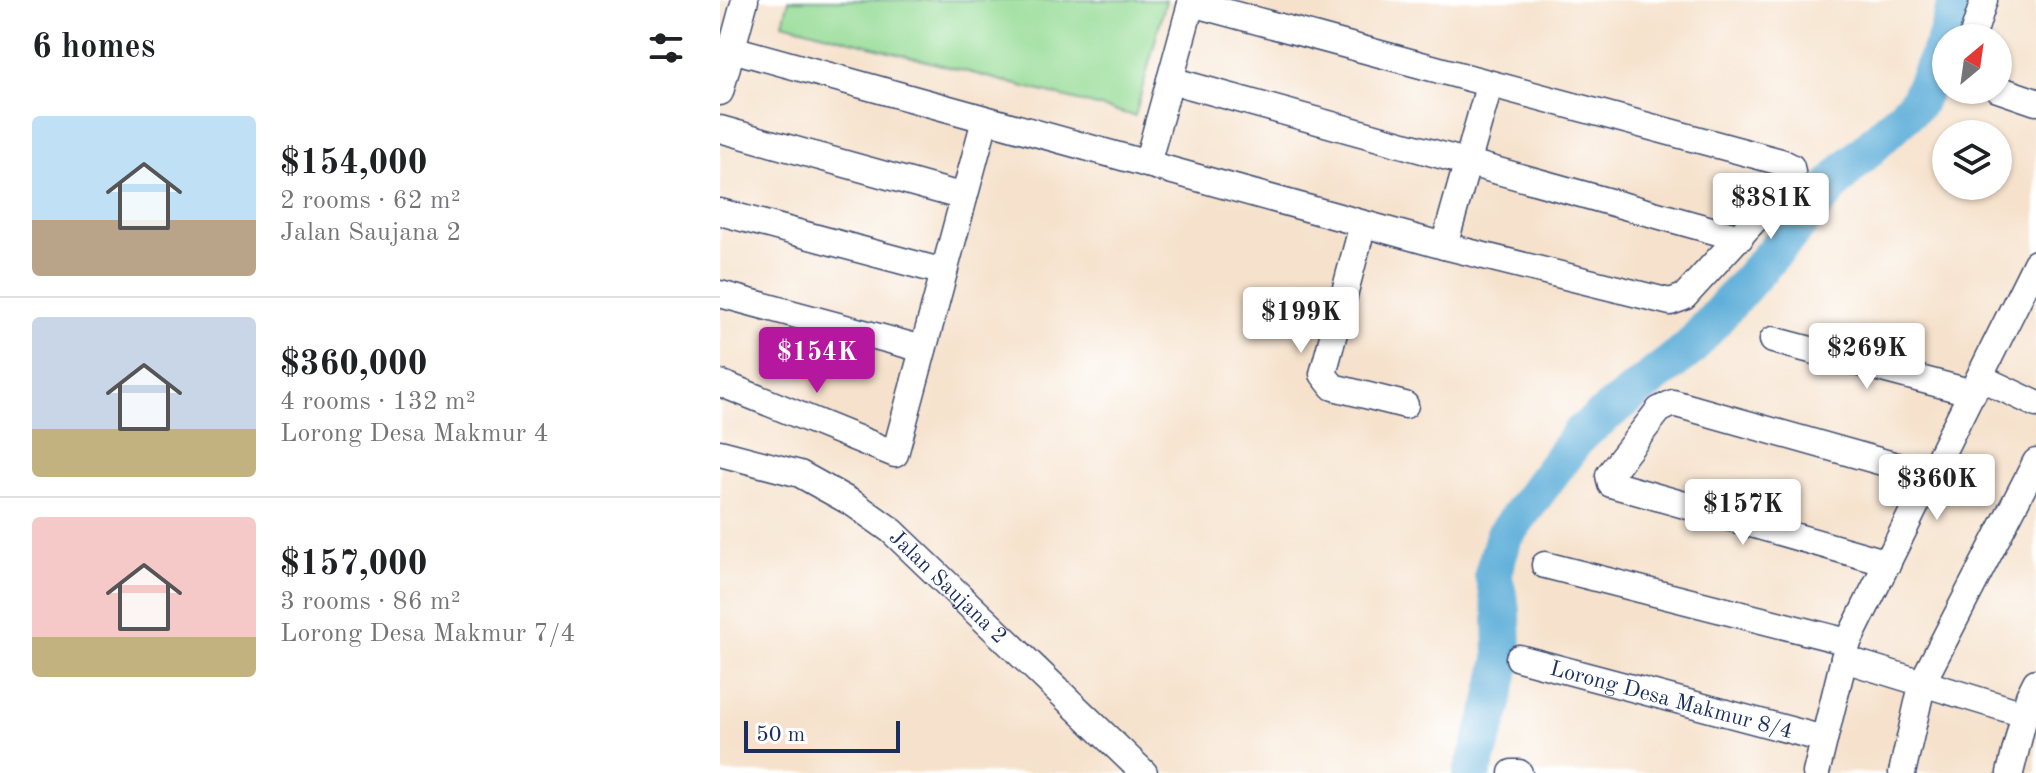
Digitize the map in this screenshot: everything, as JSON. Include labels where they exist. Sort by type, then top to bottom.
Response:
[{"type":"street","points":[[720,92],[745,0]]},
{"type":"street","points":[[1976,24],[1984,0]]},
{"type":"street","points":[[732,49],[985,120],[1444,246],[1670,302],[1684,297],[1793,178],[1791,167],[1191,2],[1147,164]]},
{"type":"street","points":[[1170,80],[1740,238]]},
{"type":"street","points":[[1444,246],[1489,86]]},
{"type":"street","points":[[2012,94],[2036,102]]},
{"type":"street","points":[[720,383],[895,454],[985,120]]},
{"type":"street","points":[[720,129],[964,197]]},
{"type":"street","points":[[720,212],[944,272]]},
{"type":"street","points":[[1363,224],[1323,374],[1333,387],[1405,405]]},
{"type":"street","points":[[1816,773],[1846,650],[2036,263]]},
{"type":"street","points":[[720,294],[923,349]]},
{"type":"street","points":[[1773,340],[1977,386],[2036,404]]},
{"type":"street","points":[[1888,563],[1611,484],[1609,475],[1659,410],[1673,403],[1932,476]]},
{"type":"street","name":"Jalan Saujana 2","points":[[720,453],[800,474],[854,504],[892,531],[1144,773]]},
{"type":"street","points":[[1902,773],[1923,681],[2036,462]]},
{"type":"street","points":[[1545,565],[1846,650],[1923,681],[2024,714]]},
{"type":"street","name":"Lorong Desa Makmur 8/4","points":[[1519,658],[1824,739]]},
{"type":"street","points":[[2010,773],[2024,714],[2036,682]]},
{"type":"street","points":[[1512,773],[1519,773]]},
{"type":"green space","points":[[789,0],[1166,0],[1135,116],[783,23]]},
{"type":"waterway","points":[[1950,24],[1957,0]]},
{"type":"waterway","points":[[1472,773],[1493,707],[1503,659],[1502,612],[1493,574],[1504,536],[1580,434],[1689,349],[1844,172],[1917,103],[1932,70]]}]
